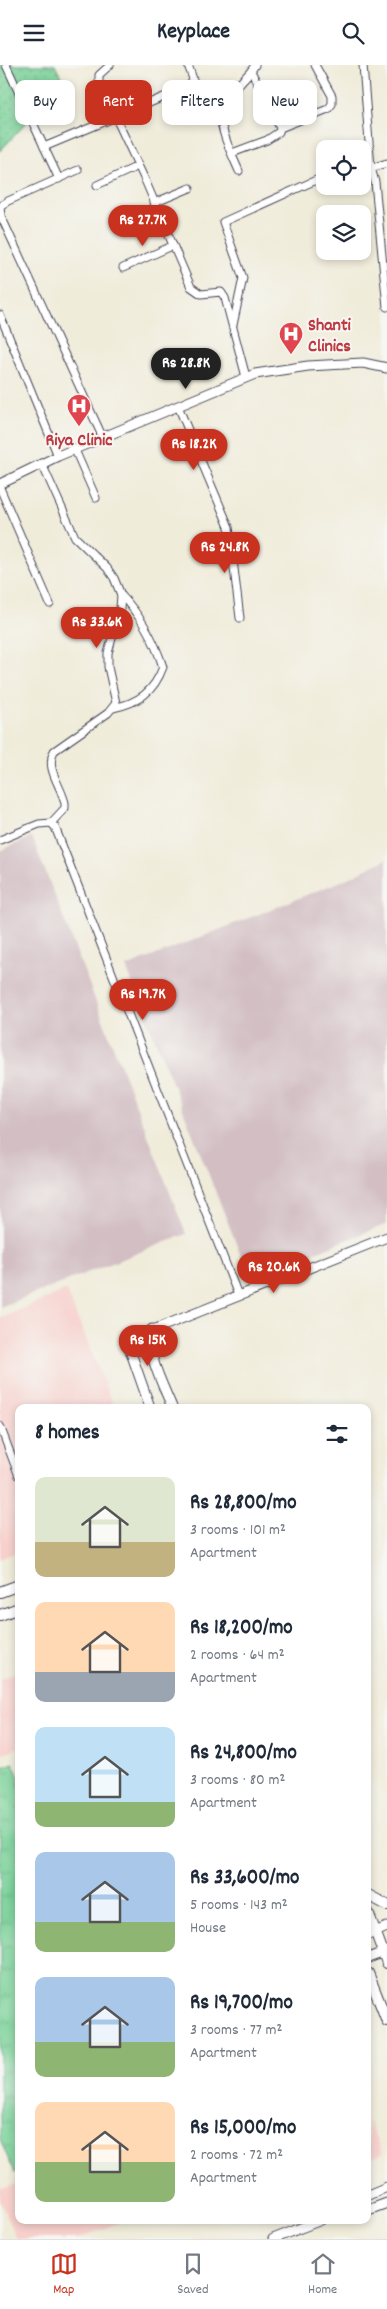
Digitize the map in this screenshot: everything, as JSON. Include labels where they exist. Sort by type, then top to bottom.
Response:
[{"type":"main road","points":[[0,1592],[15,1586]]},
{"type":"main road","points":[[0,1615],[15,1609]]},
{"type":"main road","points":[[371,1897],[387,1905]]},
{"type":"main road","points":[[371,1934],[385,1951],[387,1963]]},
{"type":"main road","points":[[371,1981],[387,2021]]},
{"type":"street","points":[[6,65],[59,179]]},
{"type":"street","points":[[99,80],[99,75],[110,65]]},
{"type":"street","points":[[152,101],[190,86],[193,79],[188,65]]},
{"type":"street","points":[[232,153],[267,140],[279,132],[280,128],[328,109],[332,104],[332,97],[315,65]]},
{"type":"street","points":[[363,65],[369,140]]},
{"type":"street","points":[[239,171],[225,135],[221,115],[233,92],[253,68],[280,128]]},
{"type":"street","points":[[44,147],[94,125]]},
{"type":"street","points":[[119,125],[172,246],[195,291],[201,294],[215,291],[223,295],[246,377]]},
{"type":"street","points":[[387,163],[371,166],[375,182],[387,307]]},
{"type":"street","points":[[97,185],[138,166]]},
{"type":"street","points":[[78,170],[0,206],[1,217],[102,438]]},
{"type":"street","points":[[232,325],[244,278],[223,222],[316,180]]},
{"type":"street","points":[[154,203],[190,188]]},
{"type":"street","points":[[123,268],[172,246]]},
{"type":"street","points":[[0,315],[58,456]]},
{"type":"street","points":[[50,604],[0,486],[58,456],[255,373],[308,366],[363,363],[387,367]]},
{"type":"street","points":[[178,406],[229,527],[233,546],[240,618]]},
{"type":"street","points":[[75,449],[96,499]]},
{"type":"street","points":[[0,840],[39,824],[51,823],[64,808],[65,803],[51,766],[54,751],[113,709],[129,705],[144,697],[158,680],[163,667],[148,629],[135,610],[121,595],[114,578],[106,567],[75,537],[42,464]]},
{"type":"street","points":[[113,709],[116,697],[108,667],[108,653],[120,609],[121,595]]},
{"type":"street","points":[[51,823],[60,841],[238,1295]]},
{"type":"street","points":[[149,1404],[129,1345],[133,1338],[387,1237]]},
{"type":"street","points":[[152,1329],[149,1341],[151,1352],[171,1404]]},
{"type":"street","points":[[0,1426],[15,1465]]},
{"type":"street","points":[[371,1934],[387,1927]]},
{"type":"street","points":[[371,1957],[385,1951]]},
{"type":"street","points":[[371,2194],[387,2187]]},
{"type":"street","points":[[371,2209],[387,2203]]},
{"type":"street","points":[[273,2239],[311,2224]]},
{"type":"shaded area","points":[[32,837],[186,1234],[0,1307],[0,851]]},
{"type":"shaded area","points":[[387,859],[387,1224],[250,1278],[126,967],[344,880]]},
{"type":"shaded area","points":[[66,1290],[113,1404],[15,1404],[15,1553],[0,1559],[0,1318]]},
{"type":"shaded area","points":[[15,1673],[15,1749],[0,1755],[0,1679]]},
{"type":"shaded area","points":[[371,2126],[382,2154],[371,2159]]},
{"type":"shaded area","points":[[15,2184],[15,2224],[115,2224],[78,2239],[16,2239],[0,2201],[0,2190]]},
{"type":"green space","points":[[0,65],[55,65],[62,80],[15,80],[15,125],[24,125],[0,151]]},
{"type":"green space","points":[[13,1763],[15,1768],[14,2173],[0,2139],[0,1768]]},
{"type":"place","name":"Shanti Clinics","points":[[291,355]]},
{"type":"place","name":"Riya Clinic","points":[[79,427]]}]
